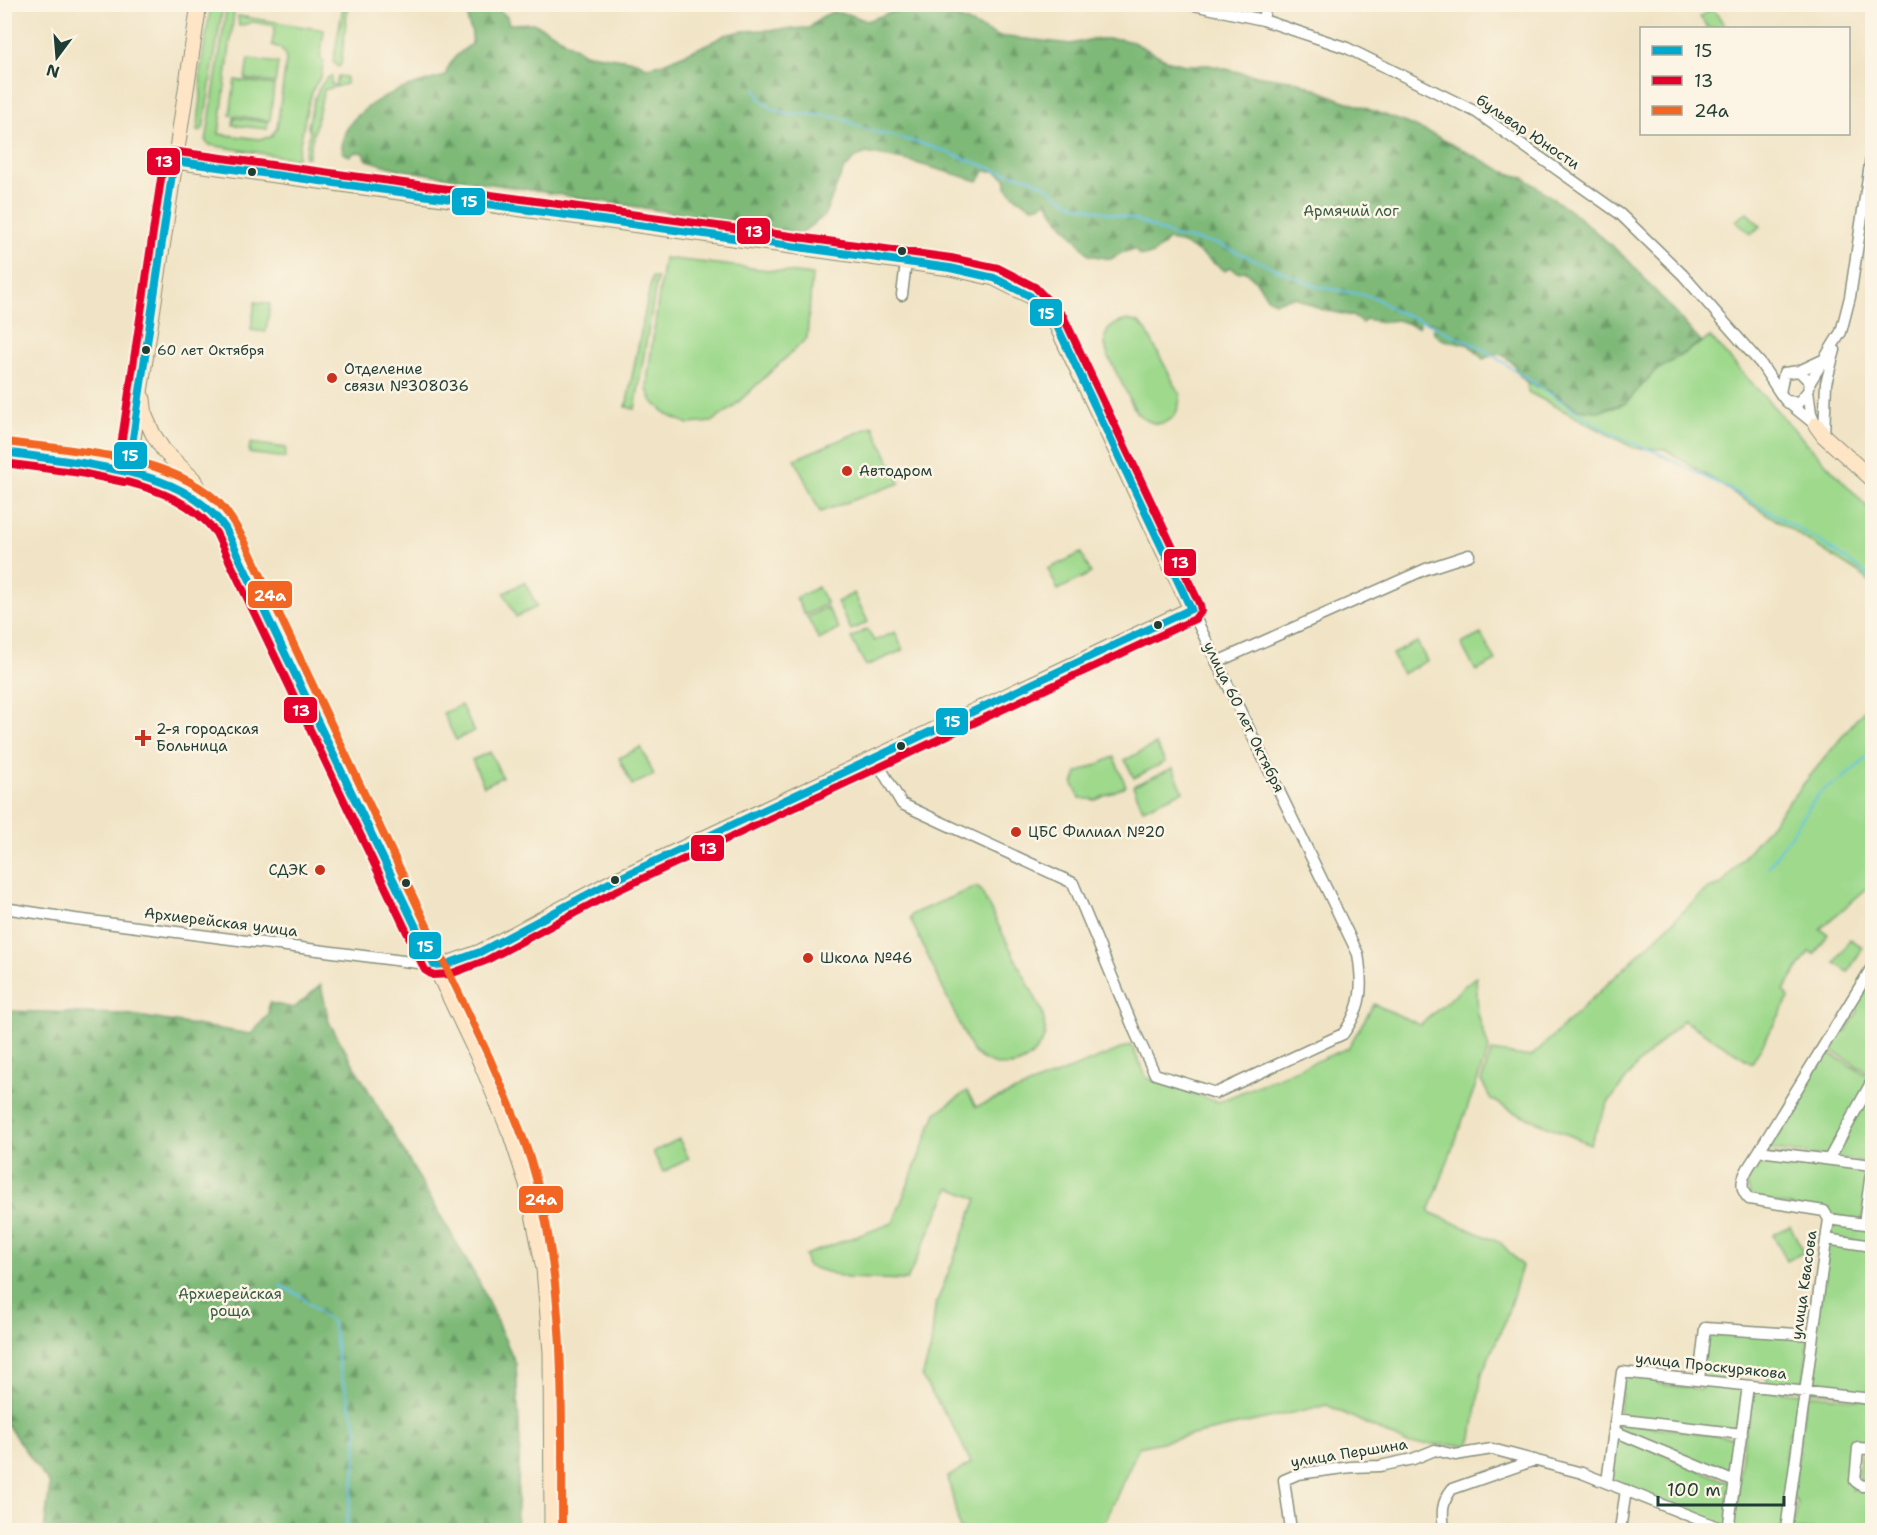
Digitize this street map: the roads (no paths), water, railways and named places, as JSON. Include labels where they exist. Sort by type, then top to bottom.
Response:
[{"type":"street","points":[[128,472],[174,161],[181,132],[198,4]]},
{"type":"street","name":"бульвар Юности","points":[[1189,4],[1263,20],[1347,48],[1485,118],[1620,214],[1683,275],[1761,364],[1783,397],[1820,430]]},
{"type":"street","points":[[1263,20],[1266,4]]},
{"type":"street","points":[[1820,430],[1826,383],[1850,297],[1872,151]]},
{"type":"street","name":"улица 60 лет Октября","points":[[174,161],[950,268],[994,278],[1030,296],[1055,322],[1358,954],[1362,980],[1358,1007],[1352,1022],[1342,1034],[1216,1093],[1155,1074],[1073,883],[902,804],[874,757]]},
{"type":"street","points":[[902,296],[906,262]]},
{"type":"street","points":[[1784,374],[1783,397],[1799,402],[1841,332]]},
{"type":"street","points":[[1761,364],[1784,374],[1799,372],[1825,358]]},
{"type":"street","points":[[1799,372],[1809,387],[1811,413],[1820,430],[1872,479]]},
{"type":"street","points":[[140,387],[146,416],[153,434],[164,451],[193,479],[207,507],[235,544],[481,1063],[511,1135],[527,1184],[544,1269],[549,1316],[552,1530]]},
{"type":"street","points":[[4,452],[128,472],[164,483],[191,496],[207,507]]},
{"type":"street","points":[[1217,662],[1426,569],[1469,555]]},
{"type":"street","points":[[434,965],[480,952],[611,882],[1191,609]]},
{"type":"street","name":"Архиерейская улица","points":[[4,908],[434,965]]},
{"type":"street","name":"улица Квасова","points":[[1786,1530],[1811,1335],[1829,1219],[1824,1211],[1749,1199],[1741,1186],[1743,1176],[1872,967]]},
{"type":"street","points":[[1829,1159],[1872,1081]]},
{"type":"street","points":[[1759,1150],[1872,1165],[1868,1224],[1829,1219]]},
{"type":"street","points":[[1826,1239],[1872,1246]]},
{"type":"street","points":[[1699,1380],[1705,1328],[1811,1335]]},
{"type":"street","name":"улица Проскурякова","points":[[1607,1482],[1622,1372],[1872,1399]]},
{"type":"street","points":[[1727,1530],[1748,1386]]},
{"type":"street","points":[[1616,1419],[1742,1434]]},
{"type":"street","points":[[1614,1431],[1735,1482]]},
{"type":"street","points":[[1872,1449],[1858,1448],[1855,1481],[1862,1486],[1872,1485]]},
{"type":"street","name":"улица Першина","points":[[1291,1530],[1284,1480],[1298,1474],[1351,1467],[1380,1466],[1413,1459],[1435,1450],[1455,1455],[1492,1449],[1582,1473],[1727,1530]]},
{"type":"street","points":[[1444,1530],[1442,1510],[1445,1498],[1452,1489],[1536,1460]]},
{"type":"street","points":[[1620,1530],[1626,1490]]},
{"type":"waterway","points":[[755,89],[760,98],[772,109],[790,115],[808,114],[841,118],[862,128],[930,146],[998,171],[1030,178],[1076,205],[1136,220],[1173,236],[1218,244],[1315,286],[1374,297],[1393,310],[1480,347],[1603,429],[1654,451],[1743,496],[1818,540],[1872,578]]},
{"type":"waterway","points":[[1768,868],[1819,793],[1842,779],[1872,754]]},
{"type":"waterway","points":[[279,1285],[299,1295],[333,1324],[339,1368],[357,1428],[355,1473],[345,1530]]},
{"type":"place","name":"60 лет Октября","points":[[146,350]]},
{"type":"place","name":"Отделение связи №308036","points":[[332,378]]},
{"type":"place","name":"Автодром","points":[[847,471]]},
{"type":"place","name":"2-я городская Больница","points":[[143,738]]},
{"type":"place","name":"ЦБС Филиал №20","points":[[1016,832]]},
{"type":"place","name":"СДЭК","points":[[320,870]]},
{"type":"place","name":"Школа №46","points":[[808,958]]},
{"type":"park label","name":"Армячий лог","points":[[1351,211]]},
{"type":"park label","name":"Архиерейская роща","points":[[230,1302]]}]
